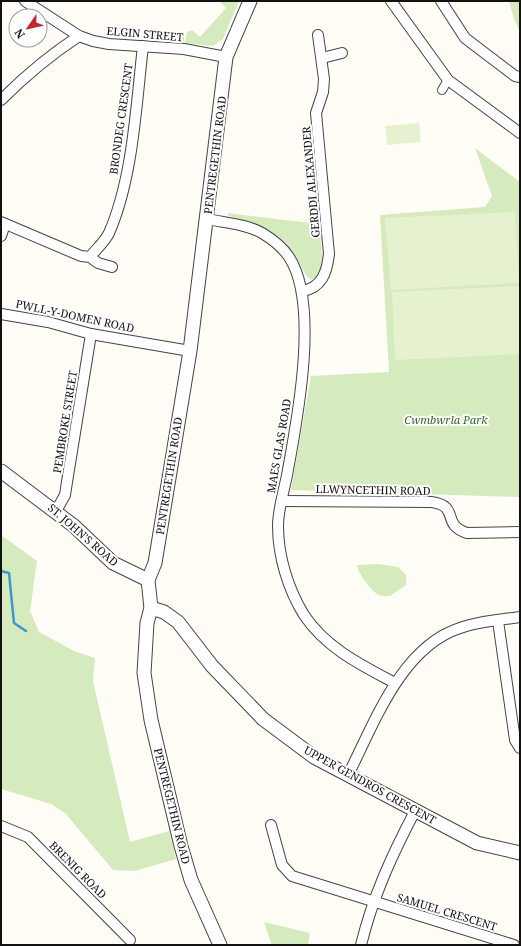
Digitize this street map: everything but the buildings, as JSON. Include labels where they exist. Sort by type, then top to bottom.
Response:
[{"type":"street","name":"ELGIN STREET","points":[[25,1],[79,36],[109,44],[184,49],[226,57]]},
{"type":"street","name":"PENTREGETHIN ROAD","points":[[220,945],[189,874],[151,720],[144,673],[147,623],[151,608],[148,580],[154,563],[190,350],[226,57],[250,1]]},
{"type":"street","points":[[391,1],[448,80],[520,132]]},
{"type":"street","points":[[441,1],[465,38],[515,76],[520,77]]},
{"type":"street","name":"GERDDI ALEXANDER","points":[[302,291],[315,286],[323,279],[327,269],[329,254],[316,113],[323,92],[324,79],[318,35]]},
{"type":"street","points":[[1,100],[29,72],[79,36]]},
{"type":"street","name":"BRONDEG CRESCENT","points":[[90,257],[103,243],[109,233],[127,173],[143,46]]},
{"type":"street","points":[[322,58],[342,53]]},
{"type":"street","points":[[442,90],[448,80]]},
{"type":"street","name":"MAES GLAS ROAD","points":[[207,219],[250,228],[272,240],[289,257],[295,269],[302,291],[304,309],[303,374],[297,418],[278,524],[283,568],[304,615],[318,632],[337,650],[395,683]]},
{"type":"street","points":[[1,236],[3,223],[81,256],[90,257],[98,264],[112,266]]},
{"type":"street","name":"PWLL-Y-DOMEN ROAD","points":[[1,314],[48,322],[91,334],[190,350]]},
{"type":"street","name":"PEMBROKE STREET","points":[[56,511],[65,495],[91,334]]},
{"type":"street","name":"ST. JOHN'S ROAD","points":[[1,471],[56,511],[112,563],[148,580]]},
{"type":"street","name":"LLWYNCETHIN ROAD","points":[[282,501],[431,502],[446,506],[452,523],[458,530],[466,533],[520,532]]},
{"type":"street","name":"UPPER GENDROS CRESCENT","points":[[151,608],[164,612],[178,622],[212,666],[263,719],[314,757],[477,843],[520,853]]},
{"type":"street","points":[[348,774],[395,683],[406,666],[436,639],[459,628],[520,618]]},
{"type":"street","points":[[498,621],[514,740],[520,748]]},
{"type":"street","points":[[361,945],[373,902],[387,865],[415,811]]},
{"type":"street","name":"SAMUEL CRESCENT","points":[[271,825],[282,865],[292,876],[514,945]]},
{"type":"street","name":"BRENIG ROAD","points":[[1,826],[28,837],[130,940]]},
{"type":"green space","points":[[219,1],[239,1],[223,39],[213,46],[185,43],[187,32],[192,30],[200,37],[226,8]]},
{"type":"green space","points":[[509,1],[520,1],[520,33],[514,19]]},
{"type":"green space","points":[[144,33],[180,38],[181,35],[184,36],[184,43],[145,38]]},
{"type":"green space","points":[[419,123],[421,142],[387,145],[385,126]]},
{"type":"green space","name":"Cwmbwrla Park","points":[[475,148],[520,182],[520,497],[291,490],[311,376],[389,372],[380,215],[485,207],[492,196]]},
{"type":"green space","points":[[515,212],[519,283],[391,290],[385,218]]},
{"type":"green space","points":[[228,213],[319,224],[323,262],[319,276],[311,280],[308,278],[289,248],[274,235],[248,222],[228,216]]},
{"type":"green space","points":[[519,286],[520,354],[395,360],[392,292]]},
{"type":"green space","points":[[1,535],[37,561],[30,611],[39,632],[74,651],[95,658],[93,681],[130,842],[169,831],[176,859],[135,871],[113,870],[65,813],[51,804],[1,789]]},
{"type":"green space","points":[[378,564],[398,567],[406,575],[406,585],[390,596],[382,596],[377,594],[365,581],[359,572],[357,565]]},
{"type":"green space","points":[[264,922],[310,933],[308,945],[272,945]]},
{"type":"waterway","points":[[1,571],[9,573],[14,623],[26,631]]}]
